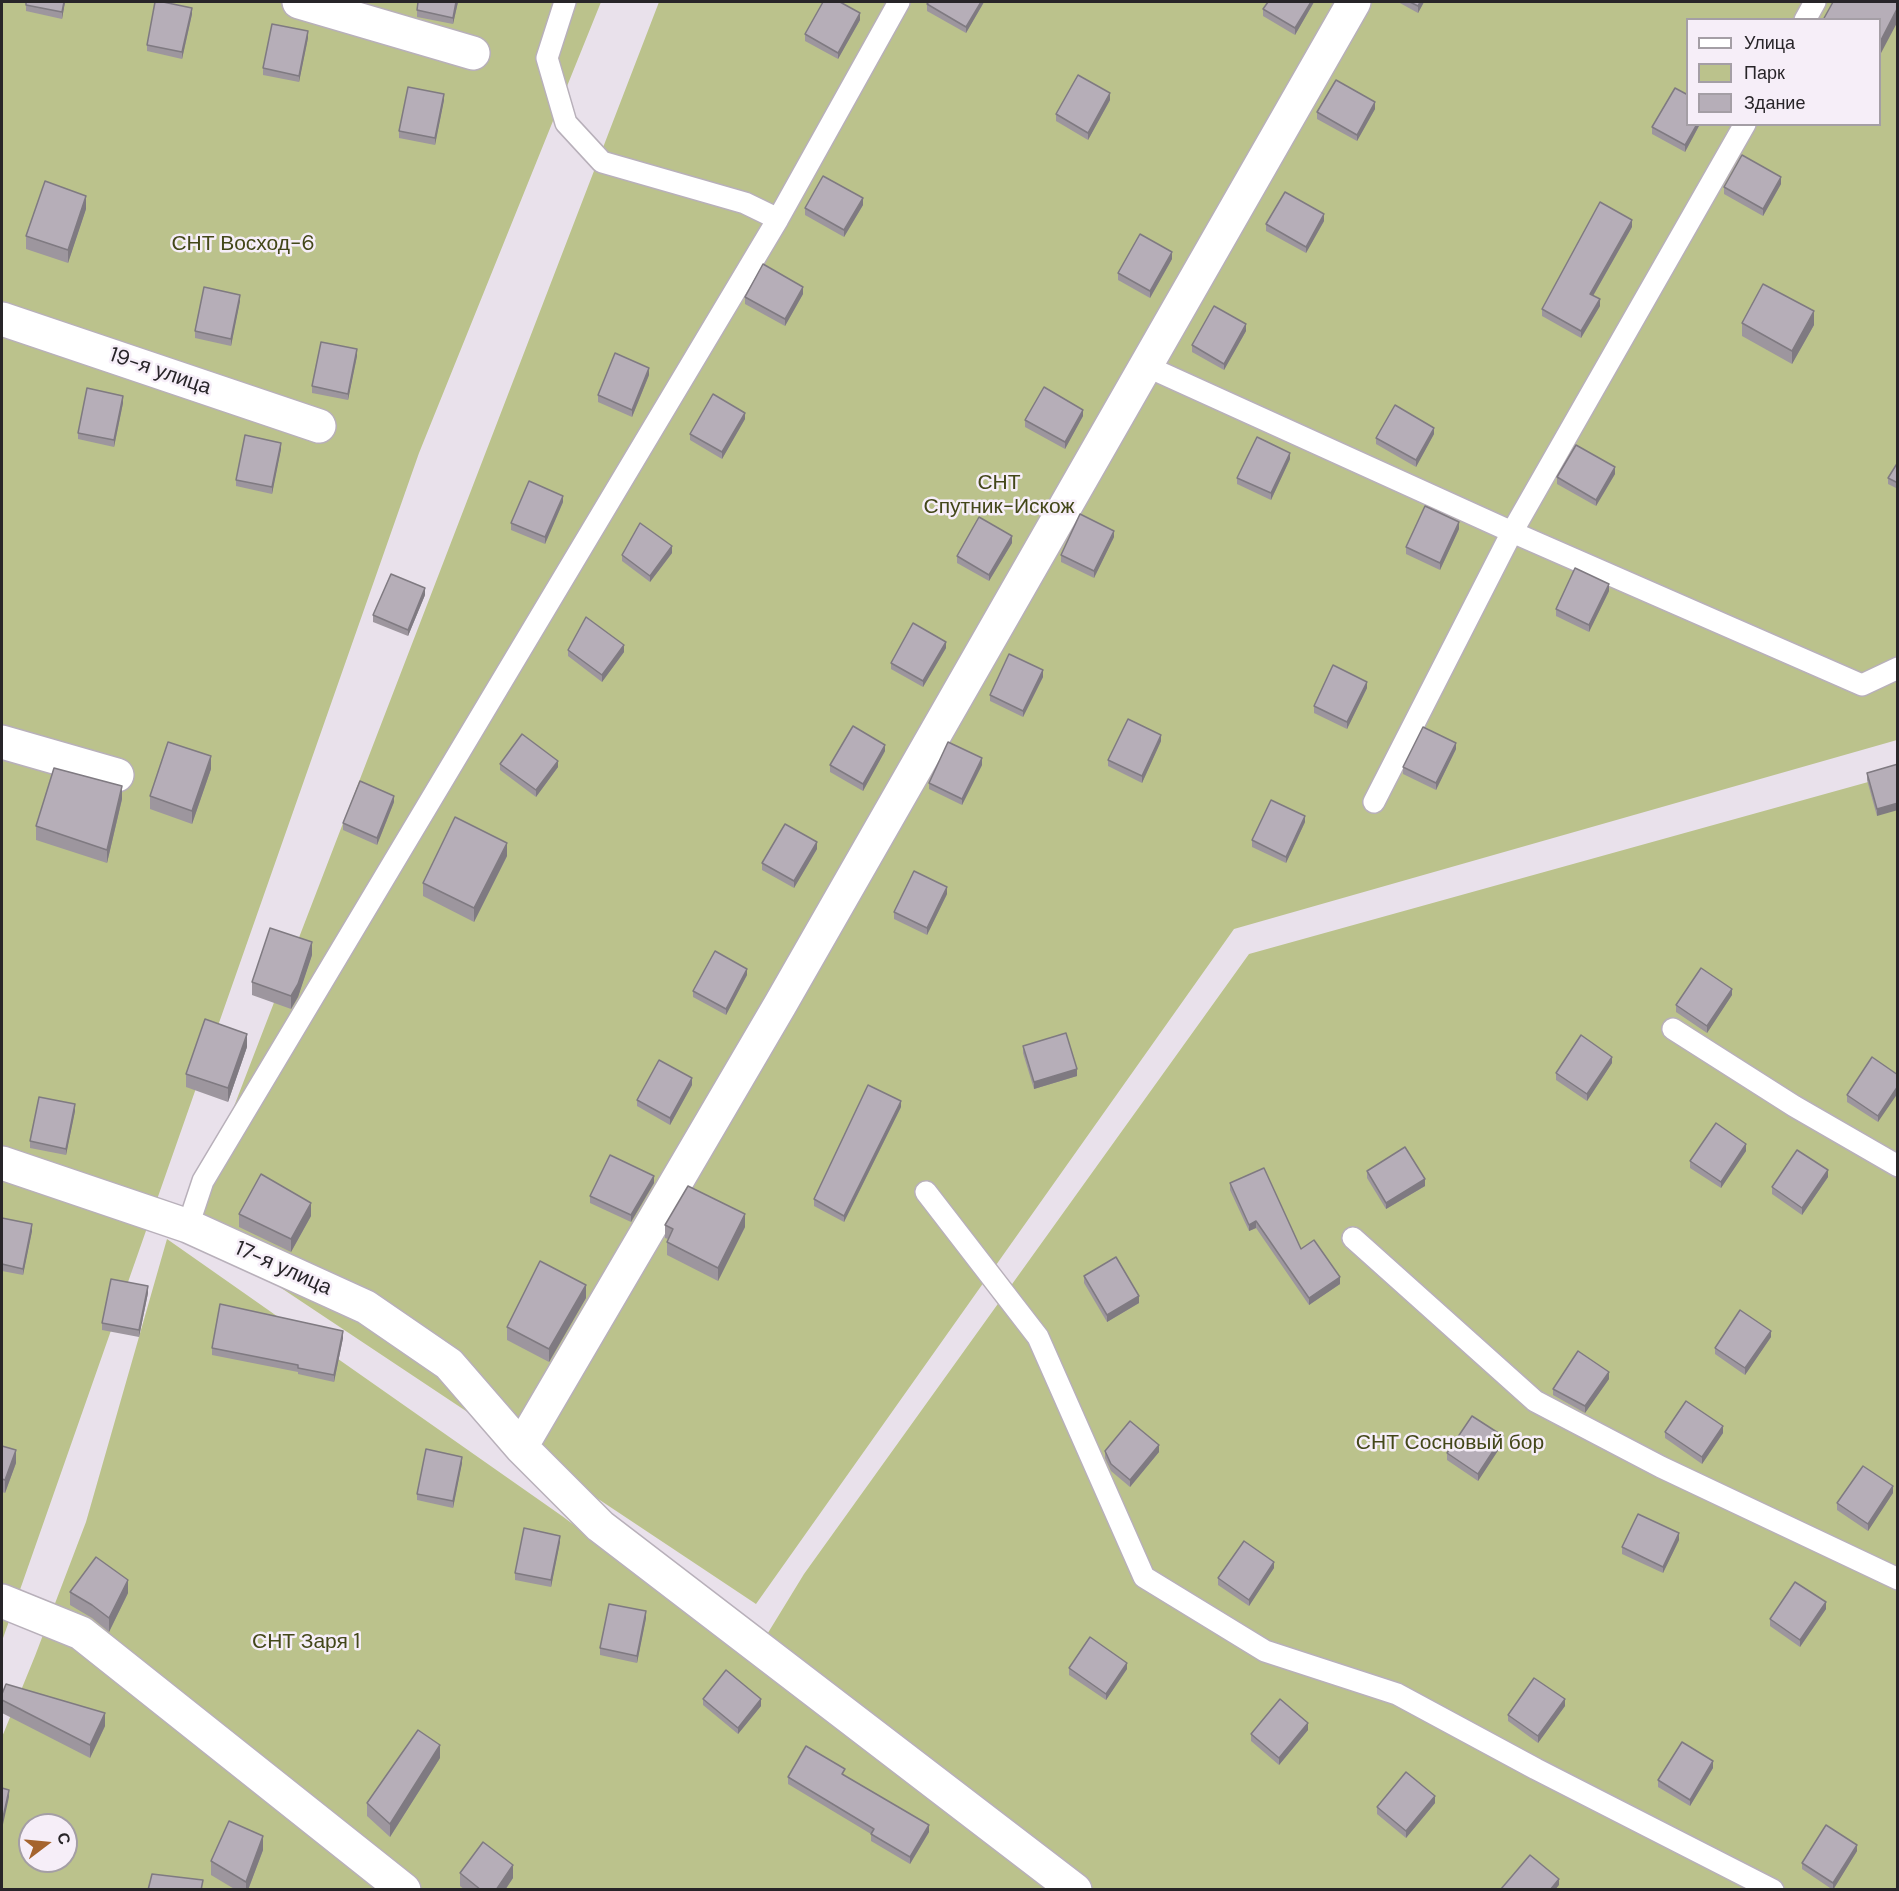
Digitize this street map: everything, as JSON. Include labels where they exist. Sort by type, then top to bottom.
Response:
[{"type":"street","points":[[299,2],[473,53]]},
{"type":"street","points":[[520,1448],[780,1005],[1354,2]]},
{"type":"street","name":"19-я улица","points":[[2,319],[319,426]]},
{"type":"street","points":[[2,742],[117,775]]},
{"type":"street","name":"17-я улица","points":[[2,1163],[188,1226],[366,1307],[448,1364],[520,1448],[600,1526],[1075,1890]]},
{"type":"street","points":[[2,1601],[81,1633],[404,1890]]},
{"type":"lane","points":[[565,2],[547,58],[566,123],[602,162],[744,203],[778,219]]},
{"type":"lane","points":[[188,1226],[203,1180],[778,219],[899,2]]},
{"type":"lane","points":[[1806,18],[1815,2]]},
{"type":"lane","points":[[1374,802],[1512,532],[1744,126]]},
{"type":"lane","points":[[1146,366],[1512,532],[1862,685],[1898,668]]},
{"type":"lane","points":[[1673,1029],[1794,1106],[1898,1166]]},
{"type":"lane","points":[[926,1192],[1038,1337],[1144,1577],[1265,1651],[1396,1694],[1536,1769],[1773,1890]]},
{"type":"lane","points":[[1353,1238],[1535,1401],[1661,1467],[1898,1579]]},
{"type":"green space","name":"СНТ Восход-6","points":[[2,2],[601,2],[419,453],[2,1641]]},
{"type":"green space","name":"СНТ Спутник-Искож","points":[[659,2],[1897,2],[1897,740],[1234,929],[756,1604],[188,1226]]},
{"type":"green space","name":"СНТ Сосновый бор","points":[[1897,774],[1897,1889],[1092,1889],[763,1641],[804,1574],[1249,954]]},
{"type":"green space","name":"СНТ Заря 1","points":[[167,1239],[562,1516],[1059,1889],[2,1890],[2,1737],[86,1522]]},
{"type":"building","points":[[26,2],[64,2],[62,12],[26,5]]},
{"type":"building","points":[[155,2],[192,8],[182,52],[147,45]]},
{"type":"building","points":[[418,2],[456,2],[453,18],[417,10]]},
{"type":"building","points":[[823,2],[840,2],[860,13],[838,53],[805,34]]},
{"type":"building","points":[[929,2],[981,2],[966,27],[927,4]]},
{"type":"building","points":[[1268,2],[1311,2],[1295,28],[1263,9]]},
{"type":"building","points":[[1833,2],[1898,2],[1898,7],[1881,40],[1881,18],[1824,18]]},
{"type":"building","points":[[272,24],[308,31],[299,76],[263,68]]},
{"type":"building","points":[[1078,75],[1110,93],[1088,133],[1056,114]]},
{"type":"building","points":[[1336,80],[1375,102],[1357,135],[1317,112]]},
{"type":"building","points":[[408,87],[444,94],[435,138],[399,131]]},
{"type":"building","points":[[1675,88],[1686,94],[1686,126],[1696,126],[1685,145],[1652,127]]},
{"type":"building","points":[[1742,155],[1781,177],[1763,209],[1724,187]]},
{"type":"building","points":[[823,176],[863,198],[844,230],[805,208]]},
{"type":"building","points":[[45,181],[86,196],[68,250],[26,236]]},
{"type":"building","points":[[1285,192],[1324,214],[1306,247],[1266,224]]},
{"type":"building","points":[[1600,202],[1632,220],[1590,294],[1600,299],[1581,331],[1542,309]]},
{"type":"building","points":[[1140,234],[1172,252],[1150,291],[1118,273]]},
{"type":"building","points":[[763,264],[803,287],[785,319],[745,297]]},
{"type":"building","points":[[1763,284],[1814,311],[1792,351],[1742,323]]},
{"type":"building","points":[[204,287],[240,295],[231,339],[195,331]]},
{"type":"building","points":[[1214,306],[1246,324],[1224,364],[1192,345]]},
{"type":"building","points":[[321,342],[357,349],[348,394],[312,386]]},
{"type":"building","points":[[615,353],[649,368],[632,410],[598,395]]},
{"type":"building","points":[[1044,387],[1083,410],[1065,442],[1025,420]]},
{"type":"building","points":[[87,388],[123,396],[114,440],[78,433]]},
{"type":"building","points":[[713,394],[745,413],[722,452],[690,434]]},
{"type":"building","points":[[1395,405],[1434,428],[1416,460],[1376,438]]},
{"type":"building","points":[[245,435],[281,443],[272,487],[236,480]]},
{"type":"building","points":[[1257,437],[1290,453],[1271,493],[1237,478]]},
{"type":"building","points":[[1576,445],[1615,467],[1596,500],[1557,477]]},
{"type":"building","points":[[1898,462],[1898,483],[1888,478]]},
{"type":"building","points":[[529,481],[563,496],[545,537],[511,523]]},
{"type":"building","points":[[1425,506],[1459,522],[1440,563],[1406,547]]},
{"type":"building","points":[[1080,514],[1114,531],[1094,571],[1061,555]]},
{"type":"building","points":[[979,517],[1012,536],[989,575],[957,556]]},
{"type":"building","points":[[640,523],[672,546],[650,576],[622,555]]},
{"type":"building","points":[[1575,568],[1609,584],[1589,625],[1556,609]]},
{"type":"building","points":[[391,574],[425,588],[408,630],[373,615]]},
{"type":"building","points":[[586,617],[624,645],[602,675],[568,650]]},
{"type":"building","points":[[913,623],[946,642],[923,681],[891,663]]},
{"type":"building","points":[[1009,654],[1043,670],[1023,711],[990,695]]},
{"type":"building","points":[[1333,665],[1367,682],[1347,722],[1314,706]]},
{"type":"building","points":[[1128,719],[1161,735],[1142,776],[1108,760]]},
{"type":"building","points":[[853,726],[885,745],[863,784],[830,765]]},
{"type":"building","points":[[1423,727],[1456,743],[1436,783],[1403,767]]},
{"type":"building","points":[[522,734],[558,761],[536,790],[500,764]]},
{"type":"building","points":[[168,742],[211,756],[192,811],[150,796]]},
{"type":"building","points":[[948,742],[982,758],[962,799],[929,783]]},
{"type":"building","points":[[1898,764],[1898,803],[1877,809],[1867,773]]},
{"type":"building","points":[[54,768],[122,786],[107,850],[36,826]]},
{"type":"building","points":[[360,781],[394,796],[377,838],[343,823]]},
{"type":"building","points":[[1271,800],[1305,816],[1286,857],[1252,840]]},
{"type":"building","points":[[455,817],[507,843],[474,908],[423,883]]},
{"type":"building","points":[[785,824],[817,842],[794,881],[762,863]]},
{"type":"building","points":[[914,871],[947,887],[927,928],[894,912]]},
{"type":"building","points":[[270,928],[312,942],[298,984],[291,996],[252,982]]},
{"type":"building","points":[[715,951],[747,969],[726,1009],[693,991]]},
{"type":"building","points":[[1701,968],[1732,989],[1707,1026],[1676,1005]]},
{"type":"building","points":[[205,1019],[247,1034],[228,1088],[186,1074]]},
{"type":"building","points":[[1066,1033],[1077,1069],[1034,1082],[1023,1046]]},
{"type":"building","points":[[1581,1035],[1612,1057],[1587,1094],[1556,1073]]},
{"type":"building","points":[[1872,1057],[1898,1075],[1898,1086],[1878,1116],[1847,1095]]},
{"type":"building","points":[[659,1060],[692,1078],[670,1118],[637,1100]]},
{"type":"building","points":[[868,1085],[901,1101],[844,1216],[814,1199]]},
{"type":"building","points":[[39,1097],[75,1104],[66,1149],[30,1141]]},
{"type":"building","points":[[1716,1123],[1746,1144],[1721,1182],[1690,1161]]},
{"type":"building","points":[[1405,1147],[1425,1179],[1386,1203],[1367,1171]]},
{"type":"building","points":[[1797,1150],[1828,1170],[1802,1208],[1772,1187]]},
{"type":"building","points":[[610,1155],[654,1176],[631,1215],[590,1196]]},
{"type":"building","points":[[1264,1168],[1301,1249],[1314,1240],[1340,1277],[1309,1298],[1256,1221],[1249,1225],[1230,1183]]},
{"type":"building","points":[[261,1174],[311,1203],[291,1239],[239,1214]]},
{"type":"building","points":[[688,1186],[745,1214],[718,1268],[667,1242],[673,1229],[665,1225]]},
{"type":"building","points":[[2,1218],[32,1224],[23,1269],[2,1264]]},
{"type":"building","points":[[1116,1257],[1139,1296],[1107,1315],[1084,1276]]},
{"type":"building","points":[[540,1261],[586,1285],[549,1349],[507,1327]]},
{"type":"building","points":[[111,1279],[148,1286],[139,1330],[102,1323]]},
{"type":"building","points":[[220,1304],[343,1331],[334,1375],[298,1368],[298,1365],[212,1348]]},
{"type":"building","points":[[1740,1310],[1771,1331],[1745,1368],[1715,1348]]},
{"type":"building","points":[[1578,1351],[1609,1372],[1585,1406],[1553,1389]]},
{"type":"building","points":[[1686,1401],[1723,1426],[1702,1457],[1665,1432]]},
{"type":"building","points":[[1472,1416],[1503,1436],[1478,1474],[1447,1453]]},
{"type":"building","points":[[1130,1421],[1159,1445],[1130,1480],[1111,1464],[1105,1451]]},
{"type":"building","points":[[2,1446],[16,1450],[5,1480],[2,1479]]},
{"type":"building","points":[[426,1449],[462,1457],[453,1501],[417,1494]]},
{"type":"building","points":[[1863,1466],[1893,1486],[1868,1524],[1837,1503]]},
{"type":"building","points":[[1638,1514],[1679,1533],[1663,1567],[1622,1547]]},
{"type":"building","points":[[524,1528],[560,1536],[551,1580],[515,1573]]},
{"type":"building","points":[[1244,1541],[1274,1562],[1249,1600],[1218,1578]]},
{"type":"building","points":[[96,1557],[128,1580],[109,1618],[70,1592]]},
{"type":"building","points":[[1795,1582],[1826,1602],[1800,1640],[1770,1619]]},
{"type":"building","points":[[609,1604],[646,1611],[637,1656],[600,1648]]},
{"type":"building","points":[[1090,1637],[1127,1663],[1106,1694],[1069,1668]]},
{"type":"building","points":[[726,1670],[761,1699],[738,1728],[703,1699]]},
{"type":"building","points":[[1534,1678],[1565,1699],[1538,1736],[1508,1715]]},
{"type":"building","points":[[6,1684],[105,1713],[90,1745],[2,1700]]},
{"type":"building","points":[[1280,1699],[1308,1723],[1279,1758],[1251,1734]]},
{"type":"building","points":[[418,1730],[440,1745],[390,1824],[367,1803]]},
{"type":"building","points":[[1682,1742],[1713,1761],[1690,1800],[1658,1780]]},
{"type":"building","points":[[806,1746],[845,1769],[842,1774],[929,1825],[910,1857],[871,1834],[874,1829],[788,1777]]},
{"type":"building","points":[[1406,1772],[1435,1796],[1406,1831],[1377,1807]]},
{"type":"building","points":[[2,1788],[9,1790],[2,1822]]},
{"type":"building","points":[[229,1821],[263,1836],[246,1882],[211,1861]]},
{"type":"building","points":[[1826,1825],[1857,1845],[1833,1883],[1802,1863]]},
{"type":"building","points":[[483,1842],[513,1865],[496,1890],[481,1890],[460,1873]]},
{"type":"building","points":[[1530,1855],[1559,1879],[1550,1890],[1501,1889]]},
{"type":"building","points":[[152,1874],[203,1880],[201,1890],[148,1890]]}]
